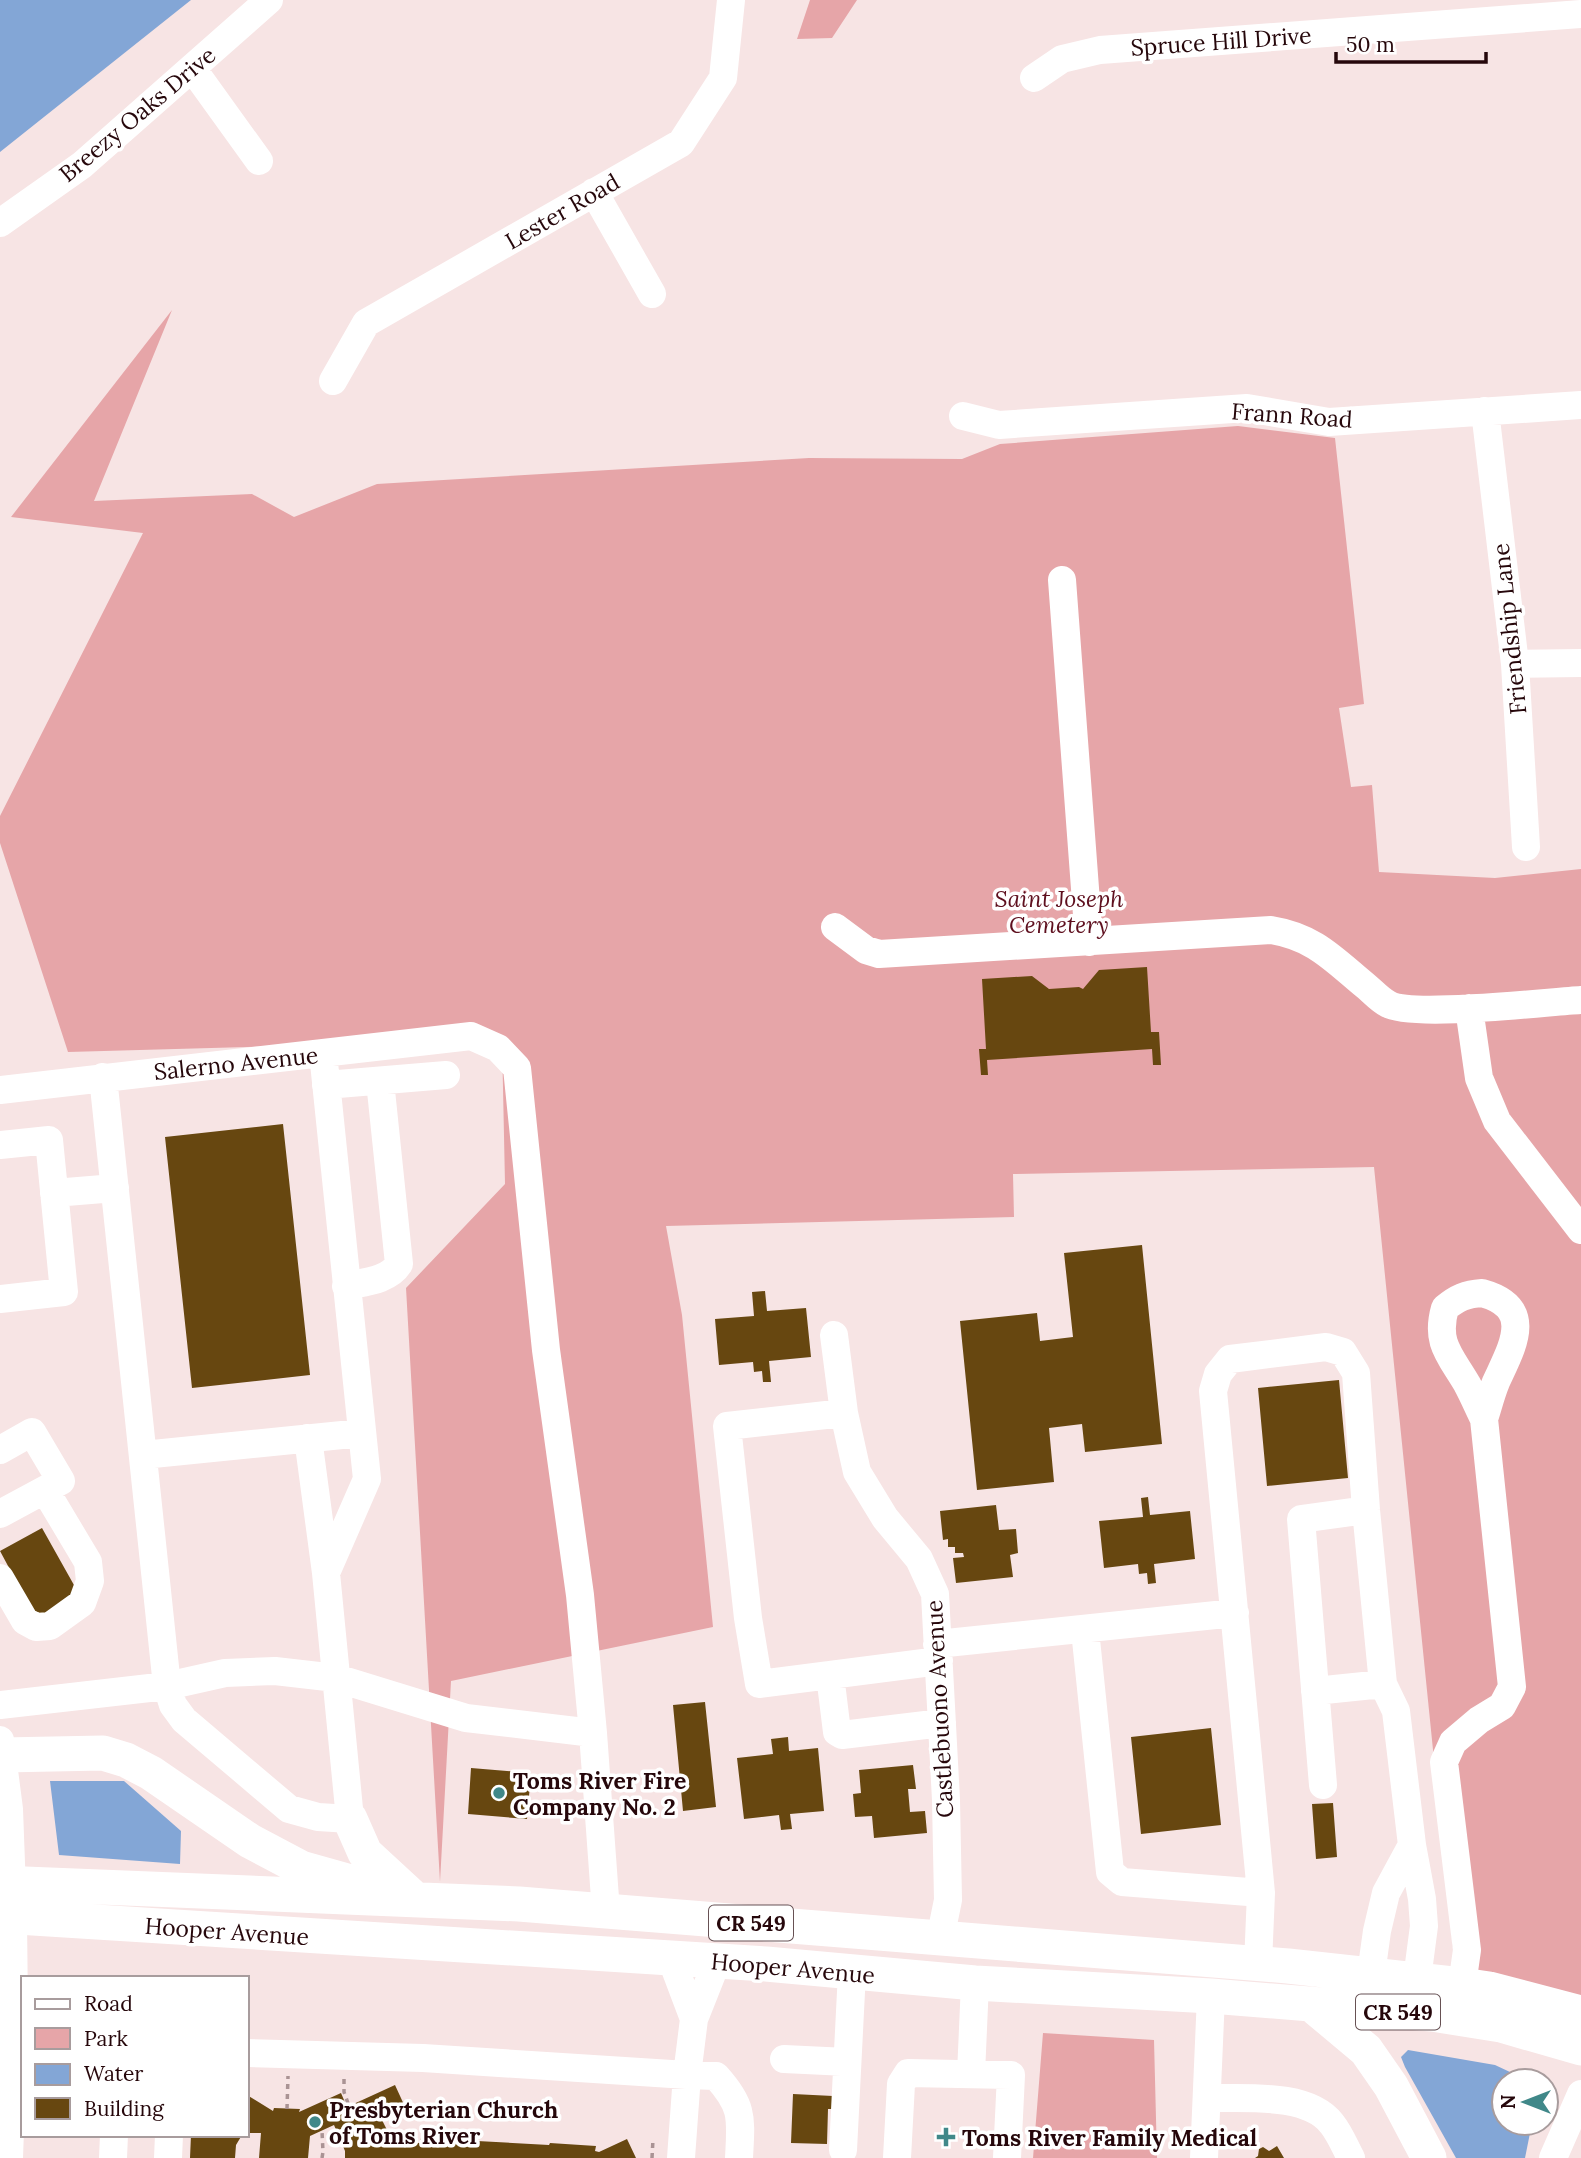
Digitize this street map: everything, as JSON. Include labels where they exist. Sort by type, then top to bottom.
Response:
[{"type":"main road","points":[[1,1747],[103,1753],[126,1760],[151,1773],[250,1841],[301,1868],[416,1900]]},
{"type":"main road","points":[[350,1819],[365,1853],[416,1900]]},
{"type":"main road","name":"Hooper Avenue","points":[[6,1900],[416,1900],[493,1903],[1417,1979],[1489,1989],[1581,2013]]},
{"type":"main road","name":"Hooper Avenue","points":[[6,1900],[975,1983],[1211,1996],[1432,2014],[1501,2025],[1581,2048]]},
{"type":"main road","points":[[493,1903],[507,1917],[526,1925],[618,1936],[765,1964]]},
{"type":"main road","points":[[1311,2004],[1366,2050],[1391,2086],[1429,2158]]},
{"type":"street","name":"Breezy Oaks Drive","points":[[0,223],[82,164],[269,0]]},
{"type":"street","name":"Lester Road","points":[[333,381],[366,323],[681,143],[723,78],[731,0]]},
{"type":"street","name":"Spruce Hill Drive","points":[[1034,78],[1062,59],[1100,51],[1581,14]]},
{"type":"street","points":[[192,68],[259,162]]},
{"type":"street","points":[[594,192],[652,294]]},
{"type":"street","name":"Frann Road","points":[[963,416],[999,425],[1247,408],[1329,422],[1581,405]]},
{"type":"street","name":"Friendship Lane","points":[[1485,411],[1515,664],[1526,847]]},
{"type":"street","points":[[1062,580],[1089,942]]},
{"type":"street","points":[[1515,664],[1581,663]]},
{"type":"street","points":[[835,928],[866,950],[879,954],[1271,930],[1294,934],[1313,943],[1389,1005],[1408,1010],[1581,1000]]},
{"type":"street","points":[[1469,1008],[1479,1078],[1497,1121],[1581,1230]]},
{"type":"street","name":"Salerno Avenue","points":[[0,1090],[471,1036],[498,1048],[517,1068],[546,1350],[580,1595],[593,1733]]},
{"type":"street","points":[[323,1053],[367,1479],[326,1573]]},
{"type":"street","points":[[326,1085],[446,1075]]},
{"type":"street","points":[[103,1077],[167,1686],[173,1705],[184,1720],[289,1809],[318,1816],[350,1819],[326,1573],[308,1438]]},
{"type":"street","points":[[346,1286],[383,1278],[394,1272],[399,1264],[380,1081]]},
{"type":"street","points":[[0,1145],[49,1140],[64,1292],[0,1299]]},
{"type":"street","points":[[54,1192],[115,1188]]},
{"type":"street","name":"Castlebuono Avenue","points":[[834,1335],[844,1413],[857,1472],[885,1518],[919,1559],[934,1594],[948,1900],[940,1939]]},
{"type":"street","points":[[1258,1964],[1261,1893],[1213,1391],[1218,1374],[1230,1359],[1326,1347],[1347,1355],[1356,1373],[1383,1684],[1396,1711],[1412,1845],[1422,1899],[1424,1926],[1417,1979]]},
{"type":"street","points":[[844,1413],[727,1426],[748,1618],[759,1684],[830,1675],[938,1653],[1084,1630],[1236,1613]]},
{"type":"street","points":[[1462,1984],[1467,1950],[1444,1762],[1453,1742],[1479,1720],[1502,1706],[1511,1687],[1484,1419]]},
{"type":"street","points":[[0,1450],[32,1432],[61,1481],[0,1514]]},
{"type":"street","points":[[143,1455],[362,1433]]},
{"type":"street","points":[[0,1578],[24,1621],[36,1627],[50,1626],[82,1603],[90,1581],[88,1562],[45,1490]]},
{"type":"street","points":[[1323,1784],[1301,1519],[1366,1510]]},
{"type":"street","points":[[1084,1630],[1110,1872],[1122,1882],[1261,1893]]},
{"type":"street","points":[[0,1705],[167,1686],[226,1673],[275,1671],[335,1678],[466,1718],[593,1733],[606,1912]]},
{"type":"street","points":[[830,1675],[837,1732],[842,1735],[942,1723]]},
{"type":"street","points":[[1315,1691],[1383,1684]]},
{"type":"street","points":[[1,1747],[9,1809],[6,1900],[14,2013],[6,2151]]},
{"type":"street","points":[[1371,1975],[1386,1893],[1412,1845]]},
{"type":"street","points":[[671,1958],[694,2019]]},
{"type":"street","points":[[681,2158],[694,2019],[717,1961]]},
{"type":"street","points":[[843,2150],[852,1972]]},
{"type":"street","points":[[971,2074],[975,1983]]},
{"type":"street","points":[[1204,2158],[1211,1996]]},
{"type":"street","points":[[248,2053],[423,2058],[716,2076],[733,2095],[741,2122],[739,2158]]},
{"type":"street","points":[[784,2059],[847,2062]]},
{"type":"street","points":[[897,2158],[901,2084],[908,2073],[1011,2075],[1007,2158]]},
{"type":"street","points":[[1553,2158],[1581,2094]]},
{"type":"street","points":[[1207,2098],[1307,2105],[1323,2114],[1333,2125],[1351,2158]]},
{"type":"street","points":[[113,2158],[114,2137]]},
{"type":"street","points":[[168,2158],[169,2137]]},
{"type":"path","points":[[286,2109],[289,2067]]},
{"type":"path","points":[[344,2070],[344,2092],[349,2106]]},
{"type":"path","points":[[322,2131],[322,2158]]},
{"type":"path","points":[[652,2158],[653,2139]]},
{"type":"path","points":[[323,2152],[328,2158]]},
{"type":"green space","points":[[810,0],[857,0],[832,38],[797,39]]},
{"type":"green space","name":"Saint Joseph Cemetery","points":[[172,310],[94,501],[252,494],[294,517],[377,484],[809,458],[962,459],[1000,444],[1238,426],[1335,438],[1364,704],[1339,708],[1351,787],[1372,785],[1379,872],[1495,878],[1581,869],[1581,1998],[1455,1967],[1374,1167],[1013,1174],[1014,1217],[666,1226],[682,1315],[713,1627],[451,1681],[440,1882],[406,1288],[505,1184],[502,1040],[68,1052],[0,843],[0,816],[143,533],[11,517]]},
{"type":"green space","points":[[1043,2033],[1154,2040],[1157,2158],[1033,2158]]},
{"type":"water","points":[[0,0],[191,0],[0,152]]},
{"type":"water","points":[[50,1781],[124,1781],[181,1831],[180,1864],[59,1855]]},
{"type":"water","points":[[1408,2050],[1499,2067],[1490,2067],[1490,2137],[1529,2137],[1525,2158],[1456,2158],[1401,2057]]},
{"type":"building","points":[[1147,967],[1151,1032],[1159,1032],[1161,1065],[1153,1065],[1152,1049],[987,1060],[988,1075],[981,1075],[979,1049],[986,1049],[982,979],[1032,976],[1049,989],[1083,989],[1099,970]]},
{"type":"building","points":[[283,1124],[310,1375],[192,1388],[165,1137]]},
{"type":"building","points":[[1142,1245],[1162,1444],[1085,1452],[1082,1424],[1049,1428],[1054,1482],[977,1490],[960,1321],[1037,1313],[1040,1341],[1073,1337],[1064,1253]]},
{"type":"building","points":[[765,1291],[767,1311],[806,1308],[811,1357],[769,1361],[771,1382],[763,1382],[762,1371],[754,1372],[753,1362],[719,1365],[715,1319],[754,1316],[752,1292]]},
{"type":"building","points":[[1339,1380],[1348,1478],[1267,1486],[1258,1388]]},
{"type":"building","points":[[1148,1497],[1150,1515],[1190,1511],[1195,1559],[1154,1564],[1156,1583],[1148,1584],[1147,1573],[1139,1574],[1138,1564],[1104,1568],[1099,1521],[1143,1517],[1141,1498]]},
{"type":"building","points":[[996,1505],[999,1530],[1016,1529],[1018,1553],[1010,1555],[1013,1577],[956,1583],[953,1558],[964,1557],[963,1553],[955,1553],[955,1547],[948,1547],[948,1539],[943,1540],[940,1511]]},
{"type":"building","points":[[42,1528],[79,1594],[36,1618],[0,1551]]},
{"type":"building","points":[[705,1702],[716,1807],[683,1811],[673,1705]]},
{"type":"building","points":[[1211,1728],[1221,1825],[1141,1834],[1131,1737]]},
{"type":"building","points":[[788,1737],[789,1751],[818,1748],[824,1811],[790,1814],[792,1829],[781,1830],[779,1815],[744,1819],[737,1758],[773,1754],[771,1739]]},
{"type":"building","points":[[913,1765],[916,1789],[908,1789],[910,1812],[925,1811],[927,1833],[874,1838],[872,1816],[855,1817],[853,1794],[861,1793],[859,1770]]},
{"type":"building","name":"Toms River Fire Company No. 2","points":[[471,1768],[531,1773],[527,1819],[468,1814]]},
{"type":"building","points":[[1333,1803],[1337,1857],[1316,1859],[1312,1804]]},
{"type":"building","name":"Presbyterian Church of Toms River","points":[[395,2085],[406,2109],[382,2120],[393,2142],[420,2143],[421,2138],[550,2143],[596,2146],[595,2151],[599,2152],[627,2139],[636,2158],[345,2158],[345,2151],[334,2125],[310,2136],[308,2158],[259,2158],[261,2133],[248,2133],[248,2096],[273,2111],[274,2108],[300,2109],[299,2112],[341,2093],[347,2107]]},
{"type":"building","points":[[793,2094],[833,2096],[833,2109],[828,2109],[827,2144],[791,2143]]},
{"type":"building","points":[[191,2137],[241,2137],[236,2145],[235,2158],[190,2158]]},
{"type":"building","points":[[1277,2146],[1284,2158],[1255,2158],[1259,2149],[1263,2147],[1269,2151]]},
{"type":"place","name":"Toms River Fire Company No. 2","points":[[499,1793]]},
{"type":"place","name":"Presbyterian Church of Toms River","points":[[315,2122]]},
{"type":"place","name":"Toms River Family Medical","points":[[946,2137]]}]
